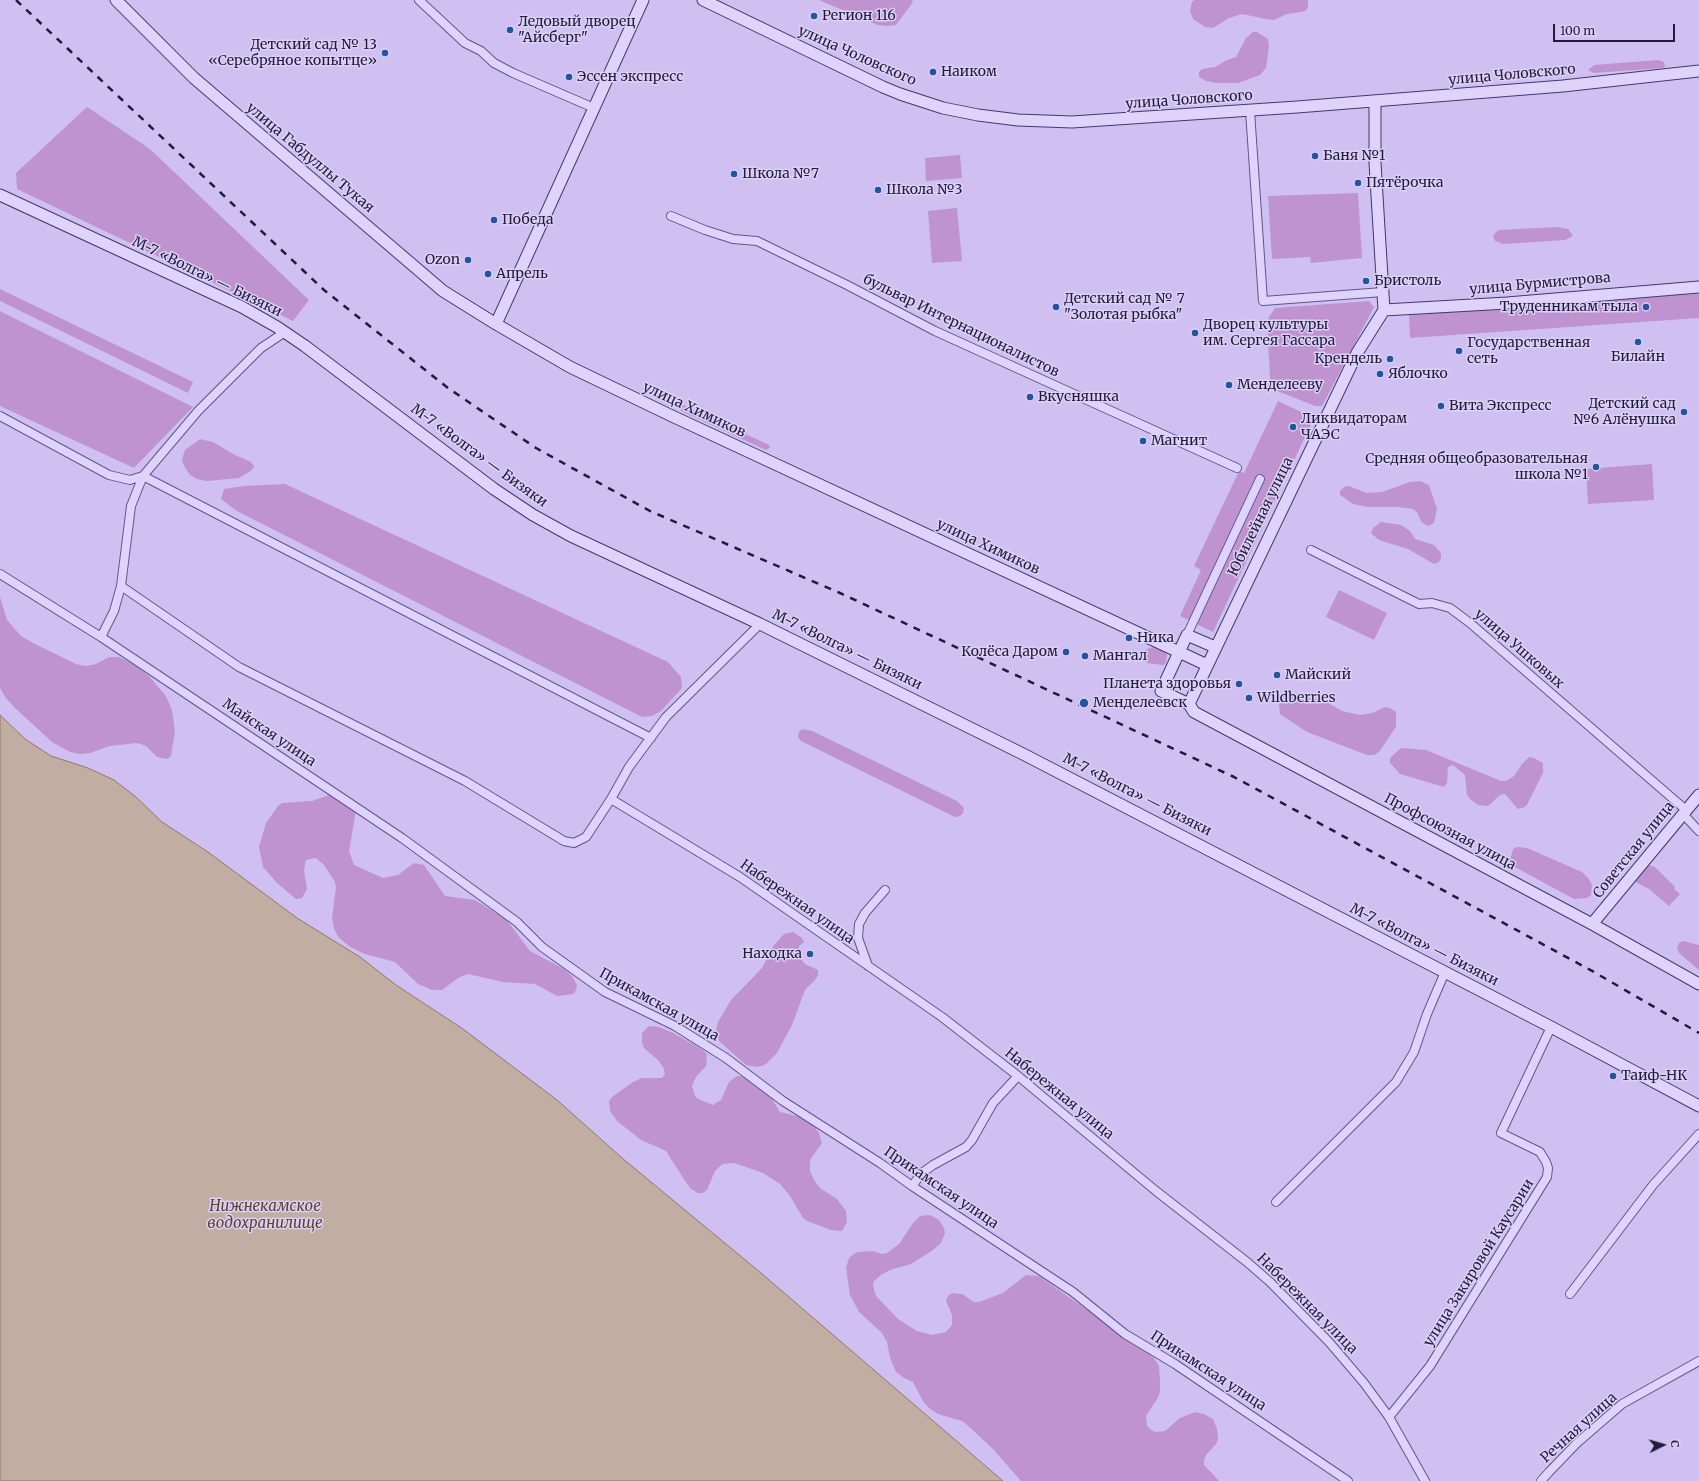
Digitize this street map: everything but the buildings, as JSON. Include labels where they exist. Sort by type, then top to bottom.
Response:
[{"type":"main road","name":"улица Габдуллы Тукая","points":[[116,0],[194,78],[443,291],[496,324]]},
{"type":"main road","points":[[496,324],[643,0]]},
{"type":"main road","name":"улица Чоловского","points":[[703,0],[883,87],[943,108],[978,115],[1018,120],[1072,122],[1250,111],[1563,86],[1699,71]]},
{"type":"main road","points":[[1375,102],[1375,163],[1384,310]]},
{"type":"main road","name":"М-7 «Волга» — Бизяки","points":[[0,195],[242,307],[285,332],[494,489],[533,515],[571,536],[760,624],[1024,754],[1551,1027],[1699,1106]]},
{"type":"main road","name":"улица Бурмистрова","points":[[1384,310],[1507,303],[1699,288]]},
{"type":"main road","name":"Юбилейная улица","points":[[1189,704],[1215,647],[1357,354],[1384,310]]},
{"type":"main road","name":"улица Химиков","points":[[496,324],[570,367],[1207,665]]},
{"type":"main road","points":[[1180,652],[1187,634],[1215,647]]},
{"type":"main road","name":"Профсоюзная улица","points":[[1180,652],[1161,691],[1189,704],[1194,712],[1592,924],[1699,984]]},
{"type":"main road","name":"Советская улица","points":[[1592,924],[1699,795]]},
{"type":"street","points":[[419,0],[465,43],[481,51],[494,63],[513,73],[594,108]]},
{"type":"street","points":[[1250,111],[1262,301],[1383,292]]},
{"type":"street","name":"бульвар Интернационалистов","points":[[670,216],[733,239],[757,241],[847,285],[935,331],[1237,468]]},
{"type":"street","points":[[101,637],[114,611],[121,586],[131,506],[143,476],[198,411],[261,348],[285,332]]},
{"type":"street","points":[[0,416],[109,475],[130,480],[143,476],[651,738]]},
{"type":"street","points":[[1187,634],[1260,479]]},
{"type":"street","name":"улица Ушковых","points":[[1311,550],[1419,604],[1432,603],[1450,608],[1470,623],[1685,812],[1699,831]]},
{"type":"street","name":"Майская улица","points":[[0,574],[101,637],[402,838],[517,922]]},
{"type":"street","points":[[121,586],[239,666],[466,781],[564,841],[574,843],[586,838],[629,767],[666,717],[760,624]]},
{"type":"street","name":"Набережная улица","points":[[611,799],[740,877],[942,1017],[1018,1076],[1156,1191],[1247,1262],[1270,1282],[1329,1342],[1364,1383],[1389,1417],[1424,1481]]},
{"type":"street","points":[[868,966],[858,938],[859,924],[865,912],[884,890]]},
{"type":"street","name":"Прикамская улица","points":[[517,922],[542,946],[605,992],[675,1026],[713,1050],[783,1100],[1073,1292],[1125,1334],[1182,1368],[1348,1481]]},
{"type":"street","points":[[1276,1202],[1396,1082],[1414,1052],[1427,1014],[1445,972]]},
{"type":"street","name":"улица Закировой Каусарии","points":[[1389,1417],[1430,1366],[1547,1177],[1548,1168],[1540,1152],[1501,1133],[1551,1027]]},
{"type":"street","points":[[912,1186],[922,1173],[933,1165],[966,1147],[972,1140],[992,1103],[1018,1076]]},
{"type":"street","points":[[1570,1294],[1653,1186],[1699,1134]]},
{"type":"street","name":"Речная улица","points":[[1541,1481],[1577,1443],[1622,1404],[1699,1361]]},
{"type":"shaded area","points":[[819,0],[912,0],[913,2],[896,25],[888,26],[878,25]]},
{"type":"shaded area","points":[[1194,0],[1308,0],[1308,7],[1305,11],[1287,14],[1274,20],[1242,14],[1229,18],[1213,28],[1205,27],[1193,19],[1190,11]]},
{"type":"shaded area","points":[[1253,32],[1257,32],[1268,39],[1269,47],[1266,68],[1260,75],[1238,83],[1216,83],[1206,81],[1199,77],[1199,72],[1202,69],[1215,67],[1236,57],[1246,38]]},
{"type":"shaded area","points":[[1658,60],[1664,62],[1665,67],[1594,73],[1588,70],[1594,65]]},
{"type":"shaded area","points":[[87,107],[150,149],[309,300],[293,321],[17,189],[16,173]]},
{"type":"shaded area","points":[[960,155],[962,178],[926,181],[925,158]]},
{"type":"shaded area","points":[[1358,193],[1362,258],[1311,263],[1310,257],[1272,259],[1268,196]]},
{"type":"shaded area","points":[[957,208],[962,261],[932,263],[928,211]]},
{"type":"shaded area","points":[[1556,227],[1568,229],[1573,236],[1565,240],[1503,244],[1495,241],[1493,236],[1499,230]]},
{"type":"shaded area","points":[[0,289],[193,382],[188,393],[0,301]]},
{"type":"shaded area","points":[[1699,292],[1699,318],[1410,338],[1409,314]]},
{"type":"shaded area","points":[[1369,301],[1374,307],[1322,406],[1315,406],[1275,390],[1270,378],[1267,320],[1275,308]]},
{"type":"shaded area","points":[[0,311],[193,407],[134,468],[0,406]]},
{"type":"shaded area","points":[[1278,401],[1314,418],[1213,632],[1180,616],[1201,570],[1194,566],[1239,471],[1244,473]]},
{"type":"shaded area","points":[[683,405],[769,445],[770,447],[766,450],[681,411],[680,407]]},
{"type":"shaded area","points":[[200,439],[213,442],[235,455],[251,462],[254,466],[252,470],[239,478],[207,481],[197,479],[190,475],[183,464],[182,459],[185,450]]},
{"type":"shaded area","points":[[1652,464],[1654,500],[1588,504],[1586,469]]},
{"type":"shaded area","points":[[1420,481],[1429,485],[1437,509],[1434,523],[1429,526],[1421,521],[1417,512],[1413,509],[1399,507],[1368,507],[1353,504],[1340,495],[1340,491],[1344,487],[1349,486],[1367,493],[1382,492],[1410,482]]},
{"type":"shaded area","points":[[285,484],[668,662],[681,677],[682,688],[661,711],[652,716],[642,717],[237,511],[221,499],[224,489],[244,486]]},
{"type":"shaded area","points":[[1381,522],[1401,525],[1410,531],[1415,539],[1434,545],[1441,553],[1439,562],[1434,564],[1408,549],[1379,540],[1371,533],[1373,528]]},
{"type":"shaded area","points":[[1339,590],[1387,613],[1374,640],[1326,617]]},
{"type":"shaded area","points":[[0,597],[7,620],[21,636],[35,644],[76,664],[86,666],[96,664],[109,657],[119,657],[133,664],[149,676],[166,696],[172,710],[175,731],[171,756],[167,759],[157,757],[146,746],[137,743],[110,746],[90,753],[80,754],[70,752],[52,742],[15,708],[5,697],[0,688]]},
{"type":"shaded area","points":[[1153,647],[1164,650],[1167,655],[1166,663],[1163,665],[1147,663],[1141,656],[1147,649]]},
{"type":"shaded area","points":[[1289,695],[1323,700],[1342,711],[1360,715],[1372,713],[1385,707],[1390,708],[1396,712],[1396,727],[1379,752],[1374,755],[1367,755],[1307,732],[1280,714],[1279,704],[1284,696]]},
{"type":"shaded area","points":[[802,729],[812,731],[957,801],[964,808],[963,813],[960,816],[955,817],[801,741],[798,737],[799,732]]},
{"type":"shaded area","points":[[1401,748],[1426,750],[1501,781],[1506,781],[1514,776],[1529,757],[1543,763],[1543,773],[1527,805],[1523,808],[1518,809],[1505,794],[1500,795],[1488,806],[1478,805],[1467,795],[1465,775],[1453,765],[1448,767],[1447,783],[1444,787],[1400,774],[1390,763],[1390,758]]},
{"type":"shaded area","points":[[332,794],[347,796],[357,805],[349,851],[354,865],[383,878],[398,875],[414,863],[424,865],[445,896],[475,900],[506,919],[530,951],[564,969],[572,976],[577,985],[573,994],[557,996],[535,984],[503,982],[468,974],[458,978],[442,990],[432,990],[418,984],[395,962],[365,954],[350,947],[338,937],[334,928],[332,918],[336,887],[335,882],[324,865],[316,858],[306,860],[304,870],[307,889],[302,898],[296,899],[277,883],[263,867],[259,847],[266,823],[278,806],[282,803],[312,801]]},
{"type":"shaded area","points":[[1517,847],[1527,848],[1582,872],[1589,879],[1592,885],[1591,895],[1587,898],[1574,899],[1513,866],[1510,860],[1513,849]]},
{"type":"shaded area","points":[[1648,865],[1655,867],[1680,894],[1669,906],[1649,889],[1634,881]]},
{"type":"shaded area","points":[[793,932],[802,938],[804,942],[799,946],[799,956],[805,964],[818,970],[818,975],[805,990],[792,1025],[777,1053],[762,1066],[756,1067],[746,1065],[719,1041],[716,1031],[718,1022],[731,1000],[762,968],[774,945],[784,934]]},
{"type":"shaded area","points":[[1683,941],[1699,945],[1699,970],[1679,953],[1677,948],[1679,943]]},
{"type":"shaded area","points":[[649,1026],[659,1027],[673,1033],[695,1045],[707,1055],[706,1066],[696,1077],[692,1086],[695,1096],[698,1099],[713,1105],[721,1100],[729,1082],[737,1076],[742,1076],[769,1094],[780,1112],[805,1118],[813,1125],[819,1133],[822,1143],[810,1160],[810,1171],[820,1188],[837,1199],[846,1211],[847,1222],[842,1231],[831,1230],[807,1221],[803,1218],[790,1196],[780,1184],[763,1173],[734,1163],[723,1164],[719,1167],[715,1171],[707,1190],[703,1193],[698,1193],[691,1189],[666,1151],[641,1140],[617,1121],[610,1111],[609,1101],[612,1097],[633,1082],[642,1078],[662,1078],[665,1074],[659,1061],[644,1048],[642,1043],[642,1033]]},
{"type":"shaded area","points":[[930,1215],[939,1220],[944,1228],[945,1233],[941,1243],[911,1264],[890,1270],[874,1281],[873,1286],[876,1296],[898,1319],[917,1331],[932,1335],[946,1332],[952,1325],[952,1315],[946,1301],[948,1296],[952,1293],[962,1294],[974,1302],[979,1302],[1003,1293],[1026,1275],[1039,1276],[1153,1357],[1159,1366],[1160,1392],[1146,1416],[1147,1426],[1151,1430],[1155,1432],[1165,1431],[1180,1418],[1195,1412],[1204,1414],[1213,1419],[1217,1429],[1218,1439],[1216,1444],[1206,1455],[1204,1465],[1219,1481],[1021,1481],[992,1448],[966,1424],[962,1421],[938,1414],[930,1409],[923,1401],[913,1382],[896,1372],[890,1358],[887,1342],[882,1333],[859,1312],[850,1295],[846,1268],[849,1258],[858,1252],[873,1251],[882,1254],[887,1253],[899,1244],[913,1223],[920,1216]]},
{"type":"water","name":"Нижнекамское водохранилище","points":[[0,715],[25,739],[51,756],[88,768],[114,780],[136,797],[162,822],[208,852],[297,918],[360,957],[396,985],[463,1029],[557,1100],[622,1158],[761,1273],[1003,1481],[0,1481]]},
{"type":"railway","points":[[16,0],[324,290],[448,388],[536,448],[650,511],[840,593],[1234,777],[1594,972],[1699,1033]]},
{"type":"place","name":"Регион 116","points":[[814,16]]},
{"type":"place","name":"Ледовый дворец \"Айсберг\"","points":[[510,30]]},
{"type":"place","name":"Детский сад № 13 «Серебряное копытце»","points":[[385,53]]},
{"type":"place","name":"Наиком","points":[[933,72]]},
{"type":"place","name":"Эссен экспресс","points":[[569,77]]},
{"type":"place","name":"Баня №1","points":[[1315,156]]},
{"type":"place","name":"Школа №7","points":[[734,174]]},
{"type":"place","name":"Пятёрочка","points":[[1358,183]]},
{"type":"place","name":"Школа №3","points":[[878,190]]},
{"type":"place","name":"Победа","points":[[494,220]]},
{"type":"place","name":"Ozon","points":[[468,260]]},
{"type":"place","name":"Апрель","points":[[488,274]]},
{"type":"place","name":"Бристоль","points":[[1366,281]]},
{"type":"place","name":"Детский сад № 7 \"Золотая рыбка\"","points":[[1056,307]]},
{"type":"place","name":"Труденникам тыла","points":[[1646,307]]},
{"type":"place","name":"Дворец культуры им. Сергея Гассара","points":[[1195,333]]},
{"type":"place","name":"Билайн","points":[[1638,342]]},
{"type":"place","name":"Государственная сеть","points":[[1459,351]]},
{"type":"place","name":"Крендель","points":[[1390,359]]},
{"type":"place","name":"Яблочко","points":[[1380,374]]},
{"type":"place","name":"Менделееву","points":[[1229,385]]},
{"type":"place","name":"Вкусняшка","points":[[1030,397]]},
{"type":"place","name":"Вита Экспресс","points":[[1441,406]]},
{"type":"place","name":"Детский сад №6 Алёнушка","points":[[1684,412]]},
{"type":"place","name":"Ликвидаторам ЧАЭС","points":[[1293,427]]},
{"type":"place","name":"Магнит","points":[[1143,441]]},
{"type":"place","name":"Средняя общеобразовательная школа №1","points":[[1596,467]]},
{"type":"place","name":"Ника","points":[[1129,638]]},
{"type":"place","name":"Колёса Даром","points":[[1066,652]]},
{"type":"place","name":"Мангал","points":[[1085,656]]},
{"type":"place","name":"Майский","points":[[1277,675]]},
{"type":"place","name":"Планета здоровья","points":[[1239,684]]},
{"type":"place","name":"Wildberries","points":[[1249,698]]},
{"type":"place","name":"Менделеевск","points":[[1084,703]]},
{"type":"place","name":"Находка","points":[[810,954]]},
{"type":"place","name":"Таиф-НК","points":[[1613,1076]]}]
